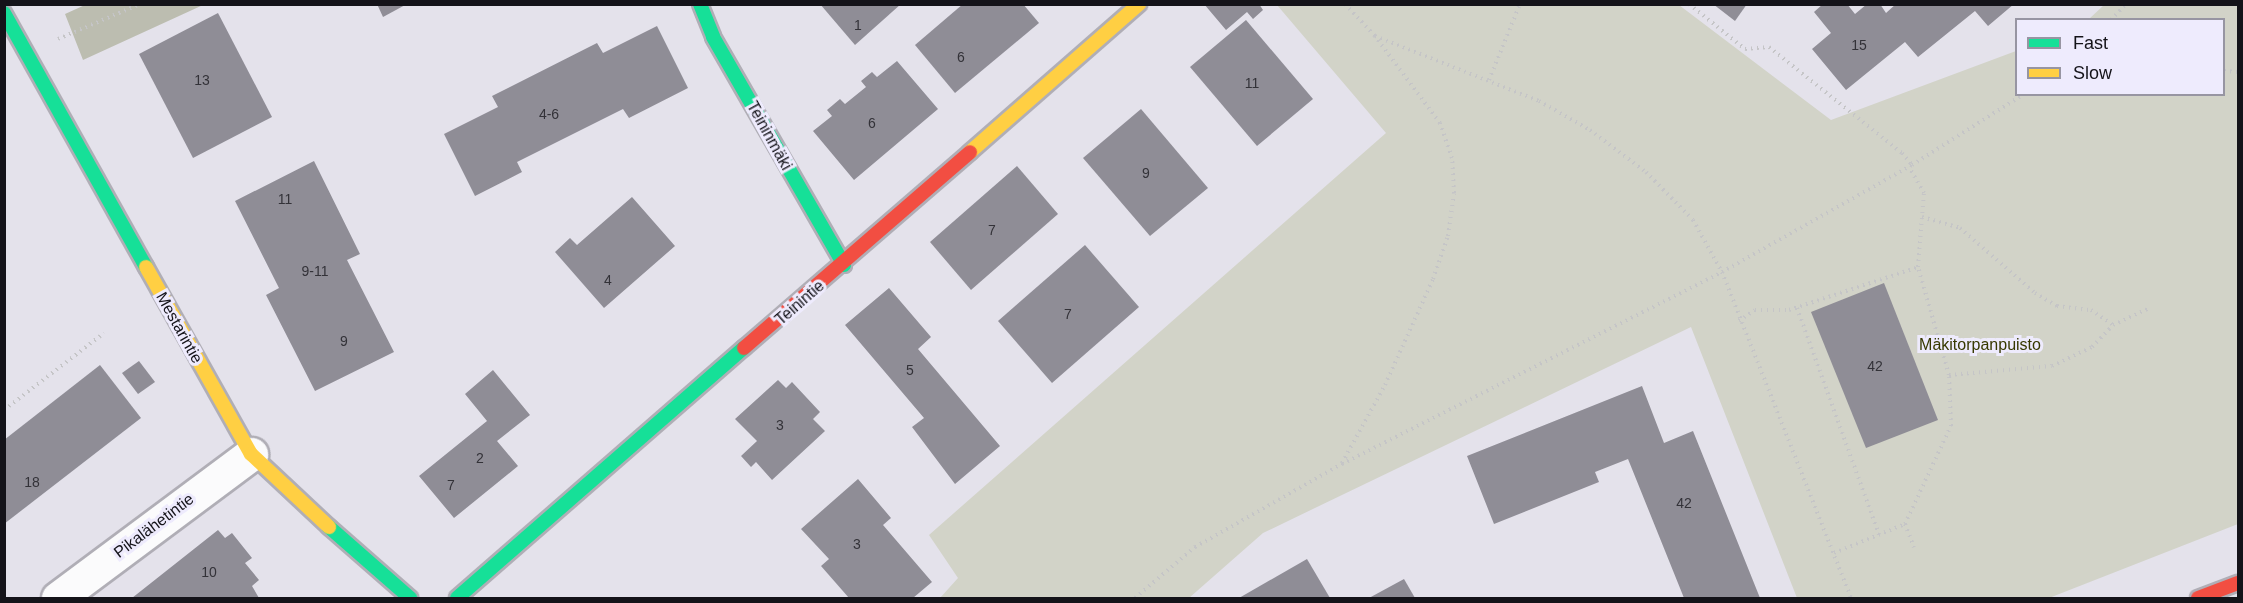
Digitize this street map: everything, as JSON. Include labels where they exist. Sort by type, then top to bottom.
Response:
[{"type":"street","name":"Teininmäki","points":[[700,4],[713,37],[844,265]]},
{"type":"street","name":"Teinintie","points":[[457,598],[844,265],[1140,4]]},
{"type":"street","name":"Mestarintie","points":[[4,13],[251,454],[284,488],[410,598]]},
{"type":"street","name":"Pikalähetintie","points":[[58,598],[251,454]]},
{"type":"street","points":[[2198,598],[2238,583]]},
{"type":"path","points":[[27,53],[140,4]]},
{"type":"path","points":[[1342,464],[1385,385],[1433,279],[1448,236],[1454,193],[1452,158],[1440,123],[1375,36],[1345,4]]},
{"type":"path","points":[[1489,80],[1520,4]]},
{"type":"path","points":[[1689,4],[1745,49],[1768,47],[1902,153],[1924,193],[1918,267],[1948,375],[1951,426],[1905,524],[1834,553]]},
{"type":"path","points":[[2113,18],[2126,4]]},
{"type":"path","points":[[1375,36],[1489,80],[1590,130],[1646,172],[1693,220],[1722,272],[1739,321],[1851,598]]},
{"type":"path","points":[[1135,598],[1195,547],[1342,464],[1722,272],[1910,166],[2021,96]]},
{"type":"path","points":[[1922,217],[1960,228],[2036,293],[2057,306],[2091,310],[2113,325]]},
{"type":"path","points":[[1739,321],[1755,310],[1797,308],[1918,267]]},
{"type":"path","points":[[1797,308],[1879,535]]},
{"type":"path","points":[[1948,375],[2052,366],[2092,347],[2113,325],[2147,309]]},
{"type":"path","points":[[4,410],[104,333]]},
{"type":"path","points":[[1905,524],[1914,547]]},
{"type":"green space","name":"Mäkitorpanpuisto","points":[[1277,5],[1679,5],[1831,120],[2015,51],[2015,96],[2225,96],[2225,18],[2090,18],[2104,5],[2238,5],[2238,524],[2049,598],[1797,598],[1691,327],[1263,533],[1189,598],[940,598],[958,578],[929,535],[1386,133]]},
{"type":"shaded area","points":[[85,5],[203,5],[83,60],[65,14]]},
{"type":"building","points":[[377,4],[407,4],[383,17]]},
{"type":"building","points":[[820,4],[901,4],[855,45]]},
{"type":"building","points":[[963,4],[1023,4],[1039,23],[955,93],[915,45]]},
{"type":"building","points":[[1204,4],[1259,4],[1263,10],[1253,19],[1247,12],[1226,30]]},
{"type":"building","points":[[1713,4],[1747,4],[1735,21]]},
{"type":"building","points":[[1823,4],[1847,4],[1855,14],[1867,4],[1880,4],[1886,13],[1896,4],[2014,4],[1988,26],[1975,11],[1918,57],[1905,42],[1846,90],[1812,49],[1831,33],[1814,12]]},
{"type":"building","points":[[218,13],[272,117],[193,158],[139,54]]},
{"type":"building","points":[[1246,20],[1313,99],[1257,146],[1190,67]]},
{"type":"building","points":[[657,26],[688,88],[629,118],[623,109],[517,162],[522,172],[475,196],[444,134],[498,107],[492,96],[597,43],[603,53]]},
{"type":"building","points":[[897,61],[938,109],[854,180],[813,131],[832,116],[827,110],[840,99],[845,104],[866,87],[861,81],[872,72],[877,77]]},
{"type":"building","points":[[1141,109],[1208,188],[1150,236],[1083,158]]},
{"type":"building","points":[[314,161],[360,254],[347,260],[394,352],[315,391],[266,295],[279,288],[235,201]]},
{"type":"building","points":[[1017,166],[1058,214],[971,290],[930,242]]},
{"type":"building","points":[[632,197],[675,246],[604,308],[555,252],[570,238],[577,245]]},
{"type":"building","points":[[1085,245],[1139,307],[1052,383],[998,321]]},
{"type":"building","points":[[1884,283],[1938,420],[1866,448],[1811,312]]},
{"type":"building","points":[[889,288],[931,337],[918,349],[1000,446],[955,484],[912,427],[924,418],[845,325]]},
{"type":"building","points":[[139,361],[155,382],[138,394],[122,373]]},
{"type":"building","points":[[100,365],[141,418],[4,524],[4,440]]},
{"type":"building","points":[[493,370],[530,415],[497,441],[518,466],[454,518],[419,476],[487,421],[465,394]]},
{"type":"building","points":[[778,380],[786,388],[792,382],[820,412],[813,419],[825,431],[772,480],[756,462],[751,467],[741,456],[757,441],[735,419]]},
{"type":"building","points":[[1642,386],[1664,443],[1693,431],[1760,598],[1684,598],[1628,459],[1595,472],[1599,482],[1494,524],[1467,456]]},
{"type":"building","points":[[858,479],[891,518],[883,525],[932,582],[913,598],[849,598],[821,566],[829,559],[801,529]]},
{"type":"building","points":[[218,530],[225,538],[232,533],[252,558],[245,563],[259,580],[252,586],[259,598],[132,598]]},
{"type":"building","points":[[1307,559],[1330,598],[1239,598]]},
{"type":"building","points":[[1404,579],[1415,598],[1369,598]]},
{"type":"traffic: fast","points":[[700,4],[713,37],[844,265]]},
{"type":"traffic: fast","points":[[4,13],[146,267]]},
{"type":"traffic: fast","points":[[457,598],[744,348]]},
{"type":"traffic: fast","points":[[329,527],[410,598]]},
{"type":"traffic: slow","points":[[970,152],[1139,4]]},
{"type":"traffic: slow","points":[[146,267],[251,454],[329,527]]},
{"type":"traffic: jam","points":[[744,348],[970,152]]},
{"type":"traffic: jam","points":[[2198,598],[2238,583]]}]
